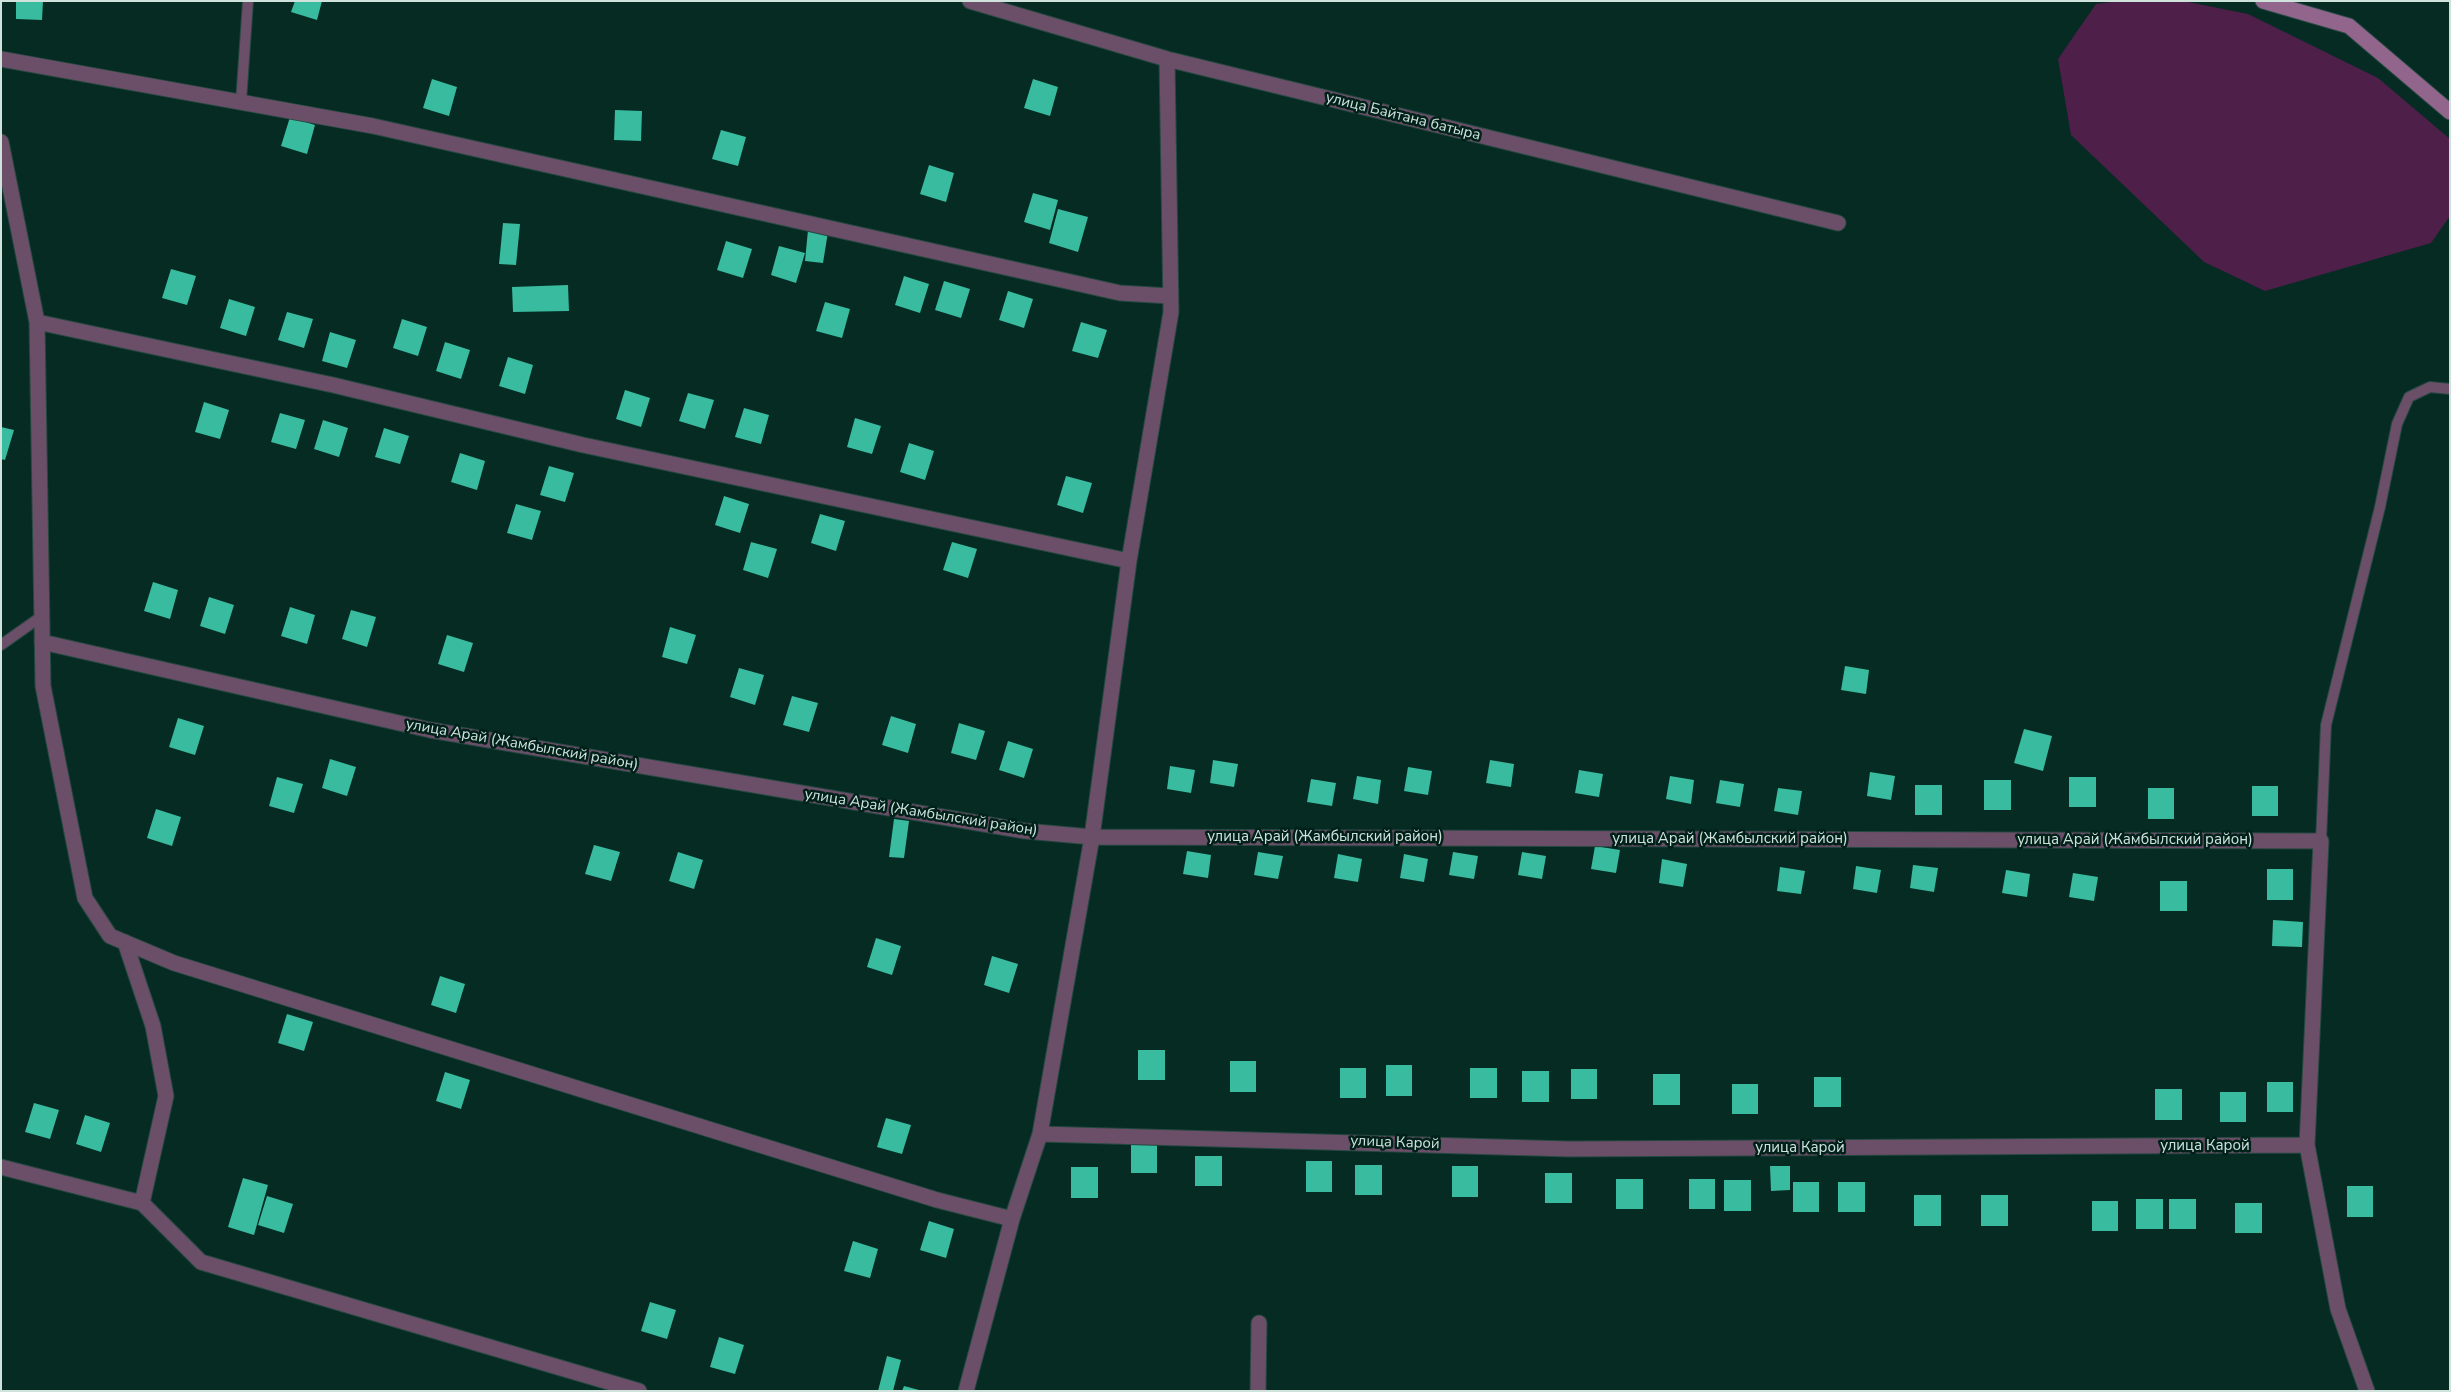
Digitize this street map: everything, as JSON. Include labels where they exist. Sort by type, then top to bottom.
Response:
[{"type":"street","name":"улица Байтана батыра","points":[[970,1],[1167,59],[1838,223]]},
{"type":"street","points":[[2263,1],[2349,26],[2450,112]]},
{"type":"street","points":[[1,59],[372,126],[1120,293],[1170,296]]},
{"type":"street","points":[[966,1391],[1012,1219],[1040,1134],[1092,837],[1129,561],[1171,312],[1167,59]]},
{"type":"street","points":[[1,142],[37,322],[42,686],[85,898],[110,936],[174,963],[928,1197],[1012,1219]]},
{"type":"street","points":[[37,322],[332,386],[583,445],[1129,561]]},
{"type":"street","name":"улица Арай (Жамбылский район)","points":[[42,642],[430,730],[1025,831],[1092,837],[2321,841]]},
{"type":"street","points":[[2321,841],[2307,1145],[2338,1309],[2367,1391]]},
{"type":"street","points":[[124,942],[153,1026],[166,1096],[142,1204]]},
{"type":"street","name":"улица Карой","points":[[1040,1134],[1569,1149],[2307,1145]]},
{"type":"street","points":[[1,1167],[142,1204],[201,1262],[639,1391]]},
{"type":"street","points":[[1258,1391],[1259,1323]]},
{"type":"lane","points":[[241,102],[248,1]]},
{"type":"lane","points":[[2321,841],[2326,725],[2380,507],[2397,424],[2409,397],[2430,387],[2450,389]]},
{"type":"lane","points":[[1,645],[42,616]]},
{"type":"shaded area","points":[[2119,1],[2183,1],[2248,14],[2378,78],[2450,139],[2450,216],[2431,243],[2265,291],[2204,262],[2071,135],[2058,59],[2096,4]]},
{"type":"building","points":[[16,1],[43,1],[42,20],[16,19]]},
{"type":"building","points":[[295,1],[322,1],[317,20],[291,12]]},
{"type":"building","points":[[432,79],[457,87],[449,116],[423,108]]},
{"type":"building","points":[[1033,79],[1058,87],[1050,116],[1024,108]]},
{"type":"building","points":[[615,110],[642,111],[641,141],[614,140]]},
{"type":"building","points":[[290,117],[315,125],[307,154],[281,146]]},
{"type":"building","points":[[721,130],[746,137],[738,166],[712,159]]},
{"type":"building","points":[[929,165],[954,173],[946,202],[920,194]]},
{"type":"building","points":[[1033,193],[1058,200],[1050,230],[1024,222]]},
{"type":"building","points":[[1058,209],[1088,217],[1078,252],[1049,243]]},
{"type":"building","points":[[503,223],[520,224],[516,265],[499,264]]},
{"type":"building","points":[[808,230],[828,232],[823,263],[805,261]]},
{"type":"building","points":[[726,241],[752,249],[743,278],[717,270]]},
{"type":"building","points":[[779,246],[805,253],[796,283],[771,275]]},
{"type":"building","points":[[171,269],[196,276],[187,305],[162,298]]},
{"type":"building","points":[[904,276],[929,284],[920,313],[895,305]]},
{"type":"building","points":[[944,281],[970,289],[961,318],[935,310]]},
{"type":"building","points":[[568,285],[569,311],[513,312],[512,287]]},
{"type":"building","points":[[1008,291],[1033,299],[1024,328],[999,320]]},
{"type":"building","points":[[229,299],[255,307],[246,336],[220,328]]},
{"type":"building","points":[[825,302],[850,309],[842,338],[816,331]]},
{"type":"building","points":[[287,312],[313,319],[304,348],[278,340]]},
{"type":"building","points":[[402,319],[427,327],[418,356],[393,348]]},
{"type":"building","points":[[1081,322],[1107,330],[1098,358],[1072,351]]},
{"type":"building","points":[[330,332],[356,340],[347,368],[322,361]]},
{"type":"building","points":[[445,342],[470,350],[461,379],[436,371]]},
{"type":"building","points":[[508,357],[533,365],[525,394],[499,386]]},
{"type":"building","points":[[625,390],[650,398],[641,427],[616,419]]},
{"type":"building","points":[[688,393],[714,400],[705,429],[679,421]]},
{"type":"building","points":[[204,402],[229,410],[220,439],[195,432]]},
{"type":"building","points":[[744,408],[769,415],[761,444],[735,437]]},
{"type":"building","points":[[280,413],[305,420],[296,449],[271,442]]},
{"type":"building","points":[[855,418],[881,426],[872,454],[847,447]]},
{"type":"building","points":[[323,420],[348,428],[339,457],[314,449]]},
{"type":"building","points":[[1,427],[14,430],[5,460],[1,459]]},
{"type":"building","points":[[384,428],[409,436],[400,464],[375,457]]},
{"type":"building","points":[[909,443],[934,451],[925,480],[900,472]]},
{"type":"building","points":[[460,453],[485,461],[477,490],[451,482]]},
{"type":"building","points":[[549,466],[574,473],[565,502],[540,495]]},
{"type":"building","points":[[1066,476],[1092,483],[1083,513],[1057,505]]},
{"type":"building","points":[[724,496],[749,504],[740,533],[715,525]]},
{"type":"building","points":[[516,504],[541,511],[532,540],[507,533]]},
{"type":"building","points":[[820,514],[845,521],[836,551],[811,543]]},
{"type":"building","points":[[751,542],[777,549],[768,578],[743,570]]},
{"type":"building","points":[[952,542],[977,549],[968,578],[943,570]]},
{"type":"building","points":[[153,582],[178,590],[170,619],[144,611]]},
{"type":"building","points":[[209,597],[234,605],[225,634],[200,626]]},
{"type":"building","points":[[290,607],[315,615],[307,644],[281,636]]},
{"type":"building","points":[[351,610],[376,617],[367,647],[342,639]]},
{"type":"building","points":[[670,627],[696,635],[687,664],[662,657]]},
{"type":"building","points":[[447,635],[473,643],[464,672],[438,664]]},
{"type":"building","points":[[1845,666],[1869,670],[1866,694],[1841,690]]},
{"type":"building","points":[[739,668],[764,675],[755,705],[730,697]]},
{"type":"building","points":[[792,696],[818,703],[809,732],[783,725]]},
{"type":"building","points":[[891,716],[916,724],[908,753],[882,745]]},
{"type":"building","points":[[178,718],[204,726],[195,755],[169,747]]},
{"type":"building","points":[[959,723],[985,731],[976,760],[951,753]]},
{"type":"building","points":[[2024,729],[2052,736],[2043,771],[2014,763]]},
{"type":"building","points":[[1008,741],[1033,749],[1024,778],[999,770]]},
{"type":"building","points":[[330,759],[356,767],[347,796],[322,788]]},
{"type":"building","points":[[1213,760],[1238,764],[1234,787],[1210,783]]},
{"type":"building","points":[[1490,760],[1514,764],[1511,787],[1486,783]]},
{"type":"building","points":[[1170,766],[1195,770],[1191,793],[1167,789]]},
{"type":"building","points":[[1408,767],[1432,771],[1428,795],[1404,791]]},
{"type":"building","points":[[1579,770],[1603,774],[1599,797],[1575,793]]},
{"type":"building","points":[[1870,772],[1895,776],[1891,800],[1867,796]]},
{"type":"building","points":[[1357,776],[1381,780],[1378,804],[1353,799]]},
{"type":"building","points":[[1670,776],[1694,780],[1691,804],[1666,799]]},
{"type":"building","points":[[277,777],[303,784],[294,813],[269,806]]},
{"type":"building","points":[[2069,777],[2096,777],[2096,807],[2069,807]]},
{"type":"building","points":[[1311,779],[1336,783],[1332,806],[1307,802]]},
{"type":"building","points":[[1720,780],[1744,784],[1740,807],[1716,803]]},
{"type":"building","points":[[1984,780],[2011,780],[2011,810],[1984,810]]},
{"type":"building","points":[[1915,785],[1942,785],[1942,815],[1915,815]]},
{"type":"building","points":[[2252,786],[2278,786],[2278,816],[2252,816]]},
{"type":"building","points":[[1778,788],[1802,791],[1798,815],[1774,811]]},
{"type":"building","points":[[2148,788],[2174,788],[2174,819],[2148,819]]},
{"type":"building","points":[[156,809],[181,817],[172,846],[147,838]]},
{"type":"building","points":[[894,819],[909,821],[904,858],[889,857]]},
{"type":"building","points":[[594,845],[620,852],[611,881],[585,874]]},
{"type":"building","points":[[1595,846],[1620,850],[1616,873],[1591,869]]},
{"type":"building","points":[[1187,851],[1211,855],[1208,878],[1183,874]]},
{"type":"building","points":[[678,852],[703,860],[694,889],[669,881]]},
{"type":"building","points":[[1258,852],[1283,856],[1278,879],[1254,875]]},
{"type":"building","points":[[1453,852],[1478,856],[1474,879],[1449,875]]},
{"type":"building","points":[[1522,852],[1546,856],[1542,879],[1518,875]]},
{"type":"building","points":[[1338,854],[1362,859],[1358,882],[1334,878]]},
{"type":"building","points":[[1404,854],[1428,859],[1424,882],[1400,878]]},
{"type":"building","points":[[1662,859],[1687,864],[1683,887],[1659,883]]},
{"type":"building","points":[[1913,865],[1938,868],[1934,892],[1910,888]]},
{"type":"building","points":[[1856,866],[1881,870],[1877,893],[1853,889]]},
{"type":"building","points":[[1780,867],[1805,871],[1801,894],[1777,891]]},
{"type":"building","points":[[2267,869],[2293,869],[2293,900],[2267,900]]},
{"type":"building","points":[[2006,870],[2030,874],[2027,897],[2002,893]]},
{"type":"building","points":[[2073,873],[2098,877],[2094,901],[2069,897]]},
{"type":"building","points":[[2160,881],[2187,881],[2187,911],[2160,911]]},
{"type":"building","points":[[2273,920],[2303,922],[2302,947],[2272,946]]},
{"type":"building","points":[[876,938],[901,946],[892,975],[867,967]]},
{"type":"building","points":[[992,956],[1018,964],[1009,993],[984,985]]},
{"type":"building","points":[[440,976],[465,984],[456,1013],[431,1005]]},
{"type":"building","points":[[287,1014],[313,1022],[304,1051],[278,1043]]},
{"type":"building","points":[[1138,1050],[1165,1050],[1165,1080],[1138,1080]]},
{"type":"building","points":[[1230,1061],[1256,1061],[1256,1092],[1230,1092]]},
{"type":"building","points":[[1386,1065],[1412,1065],[1412,1096],[1386,1096]]},
{"type":"building","points":[[1340,1068],[1366,1068],[1366,1098],[1340,1098]]},
{"type":"building","points":[[1470,1068],[1497,1068],[1497,1098],[1470,1098]]},
{"type":"building","points":[[1571,1069],[1597,1069],[1597,1099],[1571,1099]]},
{"type":"building","points":[[1522,1071],[1549,1071],[1549,1102],[1522,1102]]},
{"type":"building","points":[[445,1072],[470,1080],[461,1109],[436,1101]]},
{"type":"building","points":[[1653,1074],[1680,1074],[1680,1105],[1653,1105]]},
{"type":"building","points":[[1814,1077],[1841,1077],[1841,1107],[1814,1107]]},
{"type":"building","points":[[2267,1082],[2293,1082],[2293,1112],[2267,1112]]},
{"type":"building","points":[[1732,1084],[1758,1084],[1758,1114],[1732,1114]]},
{"type":"building","points":[[2155,1089],[2182,1089],[2182,1120],[2155,1120]]},
{"type":"building","points":[[2220,1092],[2246,1092],[2246,1122],[2220,1122]]},
{"type":"building","points":[[34,1103],[59,1110],[50,1139],[25,1132]]},
{"type":"building","points":[[85,1115],[110,1123],[101,1152],[76,1144]]},
{"type":"building","points":[[886,1118],[911,1125],[902,1154],[877,1147]]},
{"type":"building","points":[[1131,1142],[1157,1142],[1157,1173],[1131,1173]]},
{"type":"building","points":[[1195,1156],[1222,1156],[1222,1186],[1195,1186]]},
{"type":"building","points":[[1306,1161],[1332,1161],[1332,1192],[1306,1192]]},
{"type":"building","points":[[1355,1165],[1382,1165],[1382,1195],[1355,1195]]},
{"type":"building","points":[[1452,1166],[1478,1166],[1478,1197],[1452,1197]]},
{"type":"building","points":[[1770,1166],[1790,1166],[1790,1190],[1771,1191]]},
{"type":"building","points":[[1071,1167],[1098,1167],[1098,1198],[1071,1198]]},
{"type":"building","points":[[1545,1173],[1572,1173],[1572,1203],[1545,1203]]},
{"type":"building","points":[[243,1178],[268,1185],[254,1235],[228,1227]]},
{"type":"building","points":[[1616,1179],[1643,1179],[1643,1209],[1616,1209]]},
{"type":"building","points":[[1689,1179],[1715,1179],[1715,1209],[1689,1209]]},
{"type":"building","points":[[1724,1180],[1751,1180],[1751,1211],[1724,1211]]},
{"type":"building","points":[[1793,1182],[1819,1182],[1819,1212],[1793,1212]]},
{"type":"building","points":[[1838,1182],[1865,1182],[1865,1212],[1838,1212]]},
{"type":"building","points":[[2347,1186],[2373,1186],[2373,1217],[2347,1217]]},
{"type":"building","points":[[1914,1195],[1941,1195],[1941,1226],[1914,1226]]},
{"type":"building","points":[[1981,1195],[2008,1195],[2008,1226],[1981,1226]]},
{"type":"building","points":[[267,1196],[293,1204],[284,1233],[258,1225]]},
{"type":"building","points":[[2136,1199],[2163,1199],[2163,1229],[2136,1229]]},
{"type":"building","points":[[2169,1199],[2196,1199],[2196,1229],[2169,1229]]},
{"type":"building","points":[[2092,1201],[2118,1201],[2118,1231],[2092,1231]]},
{"type":"building","points":[[2235,1203],[2262,1203],[2262,1233],[2235,1233]]},
{"type":"building","points":[[929,1221],[954,1229],[946,1258],[920,1250]]},
{"type":"building","points":[[853,1241],[878,1249],[870,1278],[844,1271]]},
{"type":"building","points":[[650,1302],[676,1310],[667,1339],[641,1331]]},
{"type":"building","points":[[719,1337],[744,1345],[735,1374],[710,1367]]},
{"type":"building","points":[[887,1356],[901,1360],[893,1391],[878,1391]]},
{"type":"building","points":[[904,1386],[919,1390],[919,1391],[902,1391]]}]
